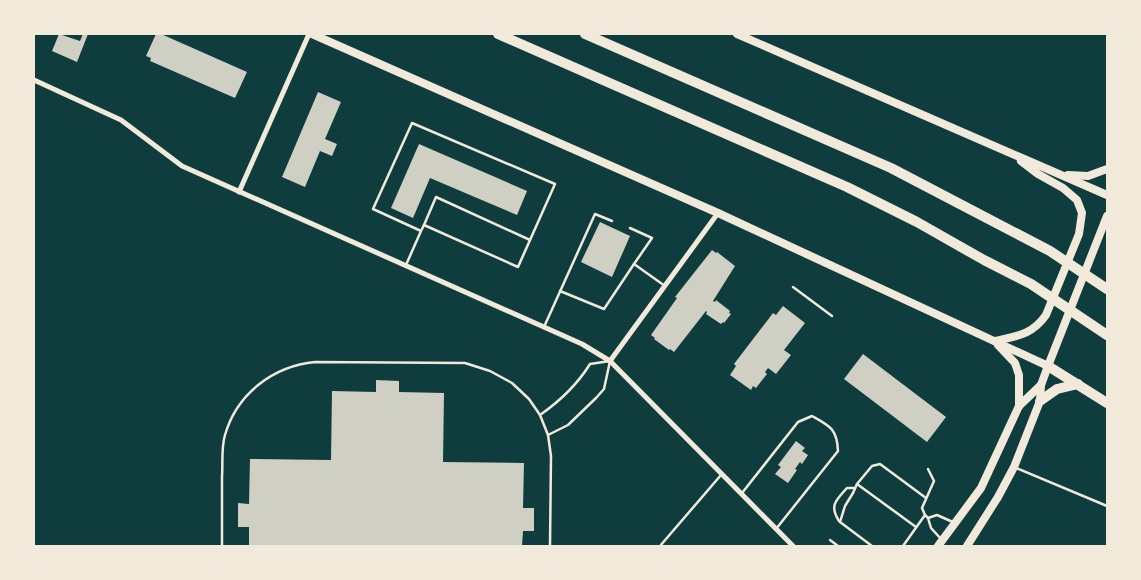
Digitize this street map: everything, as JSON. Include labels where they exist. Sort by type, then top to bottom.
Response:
[{"type":"highway","points":[[498,34],[847,187],[917,222],[1031,284],[1103,332]]},
{"type":"highway","points":[[585,34],[891,168],[1050,251],[1107,289]]},
{"type":"highway","points":[[1048,366],[1107,403]]},
{"type":"highway","points":[[1040,401],[1057,389],[1078,384]]},
{"type":"main road","points":[[310,34],[718,214],[1048,366]]},
{"type":"main road","points":[[737,34],[1107,195]]},
{"type":"main road","points":[[995,341],[1026,334],[1040,324],[1046,315],[1079,234],[1082,213],[1077,200],[1063,188],[1038,174],[1014,155]]},
{"type":"main road","points":[[1062,174],[1088,176],[1107,169]]},
{"type":"main road","points":[[967,546],[998,497],[1014,467],[1040,401],[1041,384],[1107,216]]},
{"type":"main road","points":[[995,341],[1015,363],[1019,375],[1019,406]]},
{"type":"main road","points":[[940,543],[980,488],[1019,406],[1041,384]]},
{"type":"street","points":[[239,192],[310,34]]},
{"type":"street","points":[[34,80],[121,120],[182,166],[582,344],[610,361],[793,546]]},
{"type":"street","points":[[610,361],[718,214]]},
{"type":"lane","points":[[421,231],[373,209],[412,123],[555,184],[518,267],[424,225]]},
{"type":"lane","points":[[406,265],[436,197],[530,240]]},
{"type":"lane","points":[[544,327],[596,214],[612,221]]},
{"type":"lane","points":[[560,291],[604,309],[652,238],[630,228]]},
{"type":"lane","points":[[634,264],[665,286]]},
{"type":"lane","points":[[793,288],[832,316]]},
{"type":"lane","points":[[540,415],[568,392],[583,376],[590,364],[610,361],[604,389],[568,425],[548,435]]},
{"type":"lane","points":[[222,546],[222,453],[231,417],[243,399],[260,382],[298,364],[315,362],[465,363],[490,371],[512,383],[529,399],[540,415],[548,435],[551,456],[550,546]]},
{"type":"lane","points":[[742,494],[798,422],[812,416],[828,425],[837,437],[838,451],[776,529]]},
{"type":"lane","points":[[840,522],[845,506],[854,493],[854,488],[872,466],[880,464],[926,498]]},
{"type":"lane","points":[[1014,467],[1107,506]]},
{"type":"lane","points":[[928,469],[934,481],[922,508],[940,543]]},
{"type":"lane","points":[[660,546],[722,474]]},
{"type":"lane","points":[[857,484],[916,527]]},
{"type":"lane","points":[[854,488],[847,488],[836,502],[834,513],[840,522],[872,546]]},
{"type":"lane","points":[[903,546],[916,527],[927,516],[936,515],[955,523]]},
{"type":"lane","points":[[830,540],[838,546]]},
{"type":"building","points":[[59,34],[80,41],[83,34],[88,34],[77,62],[52,51]]},
{"type":"building","points":[[156,34],[161,34],[247,72],[235,98],[150,61],[151,58],[146,56]]},
{"type":"building","points":[[318,92],[341,102],[325,139],[337,144],[332,156],[320,151],[305,187],[282,177]]},
{"type":"building","points":[[419,144],[527,191],[517,215],[430,178],[413,218],[391,208]]},
{"type":"building","points":[[600,222],[630,236],[612,277],[581,262]]},
{"type":"building","points":[[712,250],[735,266],[713,301],[715,302],[716,300],[730,311],[729,313],[731,314],[721,324],[706,314],[706,311],[674,352],[669,350],[651,335],[677,298],[675,297]]},
{"type":"building","points":[[783,306],[805,323],[784,350],[791,355],[776,374],[768,368],[765,372],[767,374],[756,388],[753,386],[751,390],[730,375],[736,366],[734,364],[773,313],[776,315]]},
{"type":"building","points":[[863,354],[946,417],[927,442],[844,379]]},
{"type":"building","points":[[376,380],[399,381],[399,392],[444,393],[443,462],[524,463],[523,508],[534,508],[534,531],[523,531],[522,546],[249,546],[249,527],[238,527],[238,503],[249,504],[250,459],[331,460],[332,391],[376,392]]},
{"type":"building","points":[[796,441],[805,448],[802,451],[808,455],[802,464],[800,462],[795,469],[797,470],[788,483],[775,474],[781,467],[778,465]]}]
